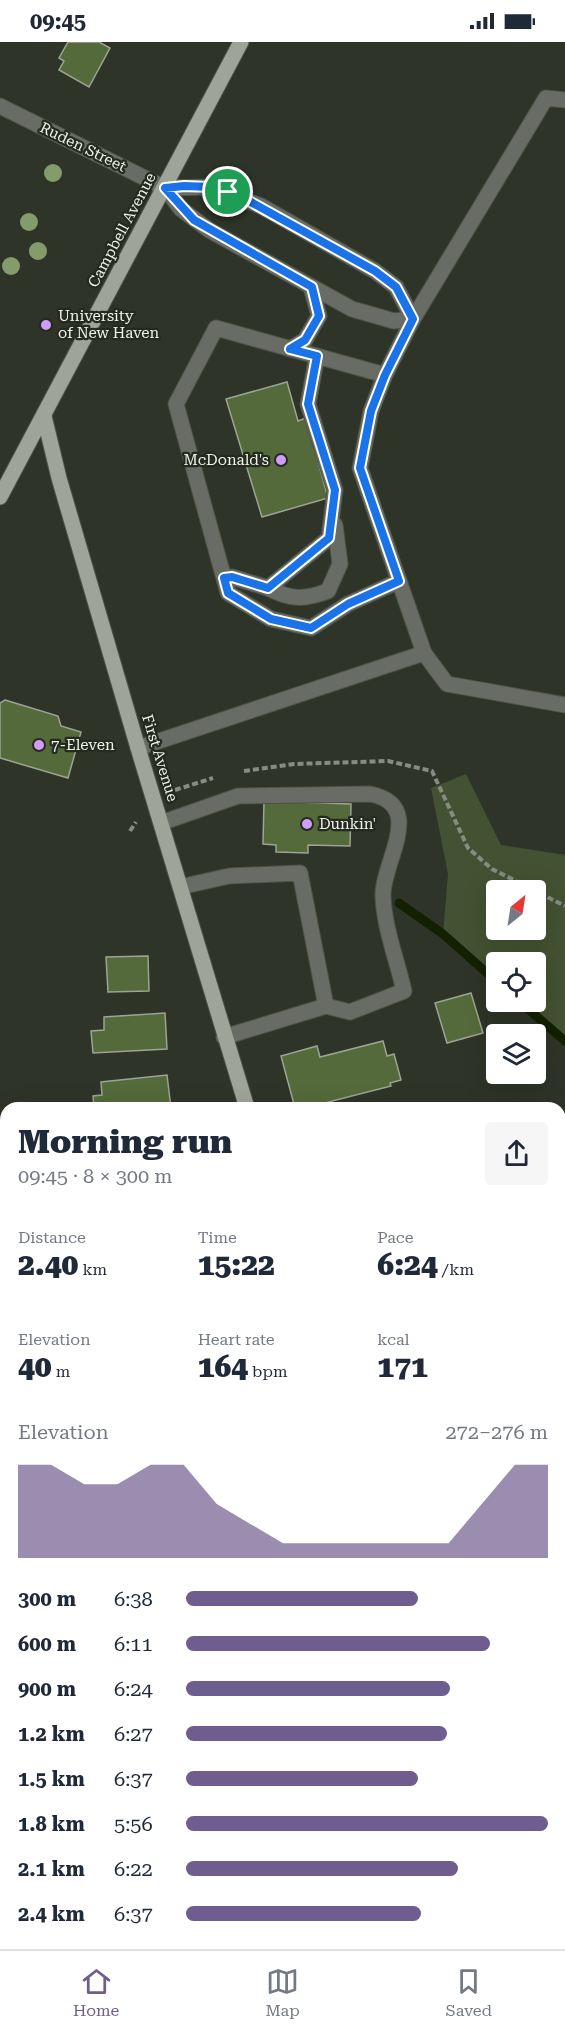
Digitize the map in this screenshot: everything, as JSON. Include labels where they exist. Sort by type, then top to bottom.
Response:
[{"type":"main road","name":"Campbell Avenue","points":[[0,497],[240,42]]},
{"type":"main road","name":"First Avenue","points":[[44,416],[59,478],[138,748],[245,1102]]},
{"type":"street","points":[[565,100],[546,98],[413,319],[385,375],[371,411],[360,468],[424,653],[447,684],[565,705]]},
{"type":"street","name":"Ruden Street","points":[[0,106],[165,188]]},
{"type":"street","points":[[165,188],[212,187],[261,206],[389,282],[404,298],[413,319]]},
{"type":"street","points":[[165,188],[194,220],[352,309],[394,321],[413,319]]},
{"type":"street","points":[[290,349],[305,340],[319,316],[312,287]]},
{"type":"street","points":[[385,375],[216,328],[176,404],[228,593],[271,619],[311,628],[348,604],[399,581]]},
{"type":"street","points":[[224,578],[232,577],[280,594],[306,599],[328,591],[340,564],[334,514],[335,490],[308,404],[317,356]]},
{"type":"street","points":[[268,588],[329,538],[334,514]]},
{"type":"street","points":[[138,748],[424,653]]},
{"type":"street","points":[[161,823],[238,796],[363,793],[376,795],[389,801],[397,814],[399,831],[387,872],[383,897],[404,991],[350,1012],[326,1006],[224,1037]]},
{"type":"street","points":[[180,887],[229,876],[300,873],[326,1006]]},
{"type":"green space","points":[[466,774],[501,845],[565,855],[565,1041],[532,1012],[546,1012],[546,952],[486,952],[486,972],[443,934],[448,874],[431,788]]},
{"type":"building","points":[[68,42],[99,42],[110,48],[89,87],[59,70],[64,61],[59,58]]},
{"type":"building","name":"McDonald's","points":[[287,382],[298,421],[306,418],[328,498],[262,517],[226,399]]},
{"type":"building","name":"7-Eleven","points":[[5,700],[58,716],[61,726],[81,732],[68,778],[0,758],[0,703]]},
{"type":"building","name":"Dunkin'","points":[[264,801],[351,804],[350,846],[308,845],[308,853],[276,852],[276,845],[263,844]]},
{"type":"building","points":[[148,956],[149,991],[108,992],[106,957]]},
{"type":"building","points":[[471,993],[483,1033],[447,1043],[435,1003]]},
{"type":"building","points":[[165,1013],[167,1049],[93,1053],[91,1031],[104,1030],[104,1017]]},
{"type":"building","points":[[383,1041],[387,1056],[394,1054],[401,1080],[390,1083],[391,1086],[328,1102],[293,1102],[281,1056],[317,1046],[320,1057]]},
{"type":"building","points":[[167,1075],[170,1102],[94,1102],[93,1096],[102,1095],[101,1082]]},
{"type":"waterway","points":[[399,903],[443,934],[486,972]]},
{"type":"waterway","points":[[532,1012],[565,1041]]},
{"type":"place","name":"University of New Haven","points":[[46,325]]},
{"type":"place","name":"McDonald's","points":[[281,460]]},
{"type":"place","name":"7-Eleven","points":[[39,745]]},
{"type":"place","name":"Dunkin'","points":[[307,824]]},
{"type":"route","points":[[212,187],[228,192],[261,206],[375,271],[396,287],[404,298],[413,319],[385,375],[371,411],[360,468],[399,581],[348,604],[311,628],[271,619],[228,593],[224,578],[232,577],[268,588],[294,569],[329,538],[334,514],[335,490],[308,404],[317,356],[290,349],[305,340],[319,316],[312,287],[208,230],[181,209],[165,188],[212,187]]}]
